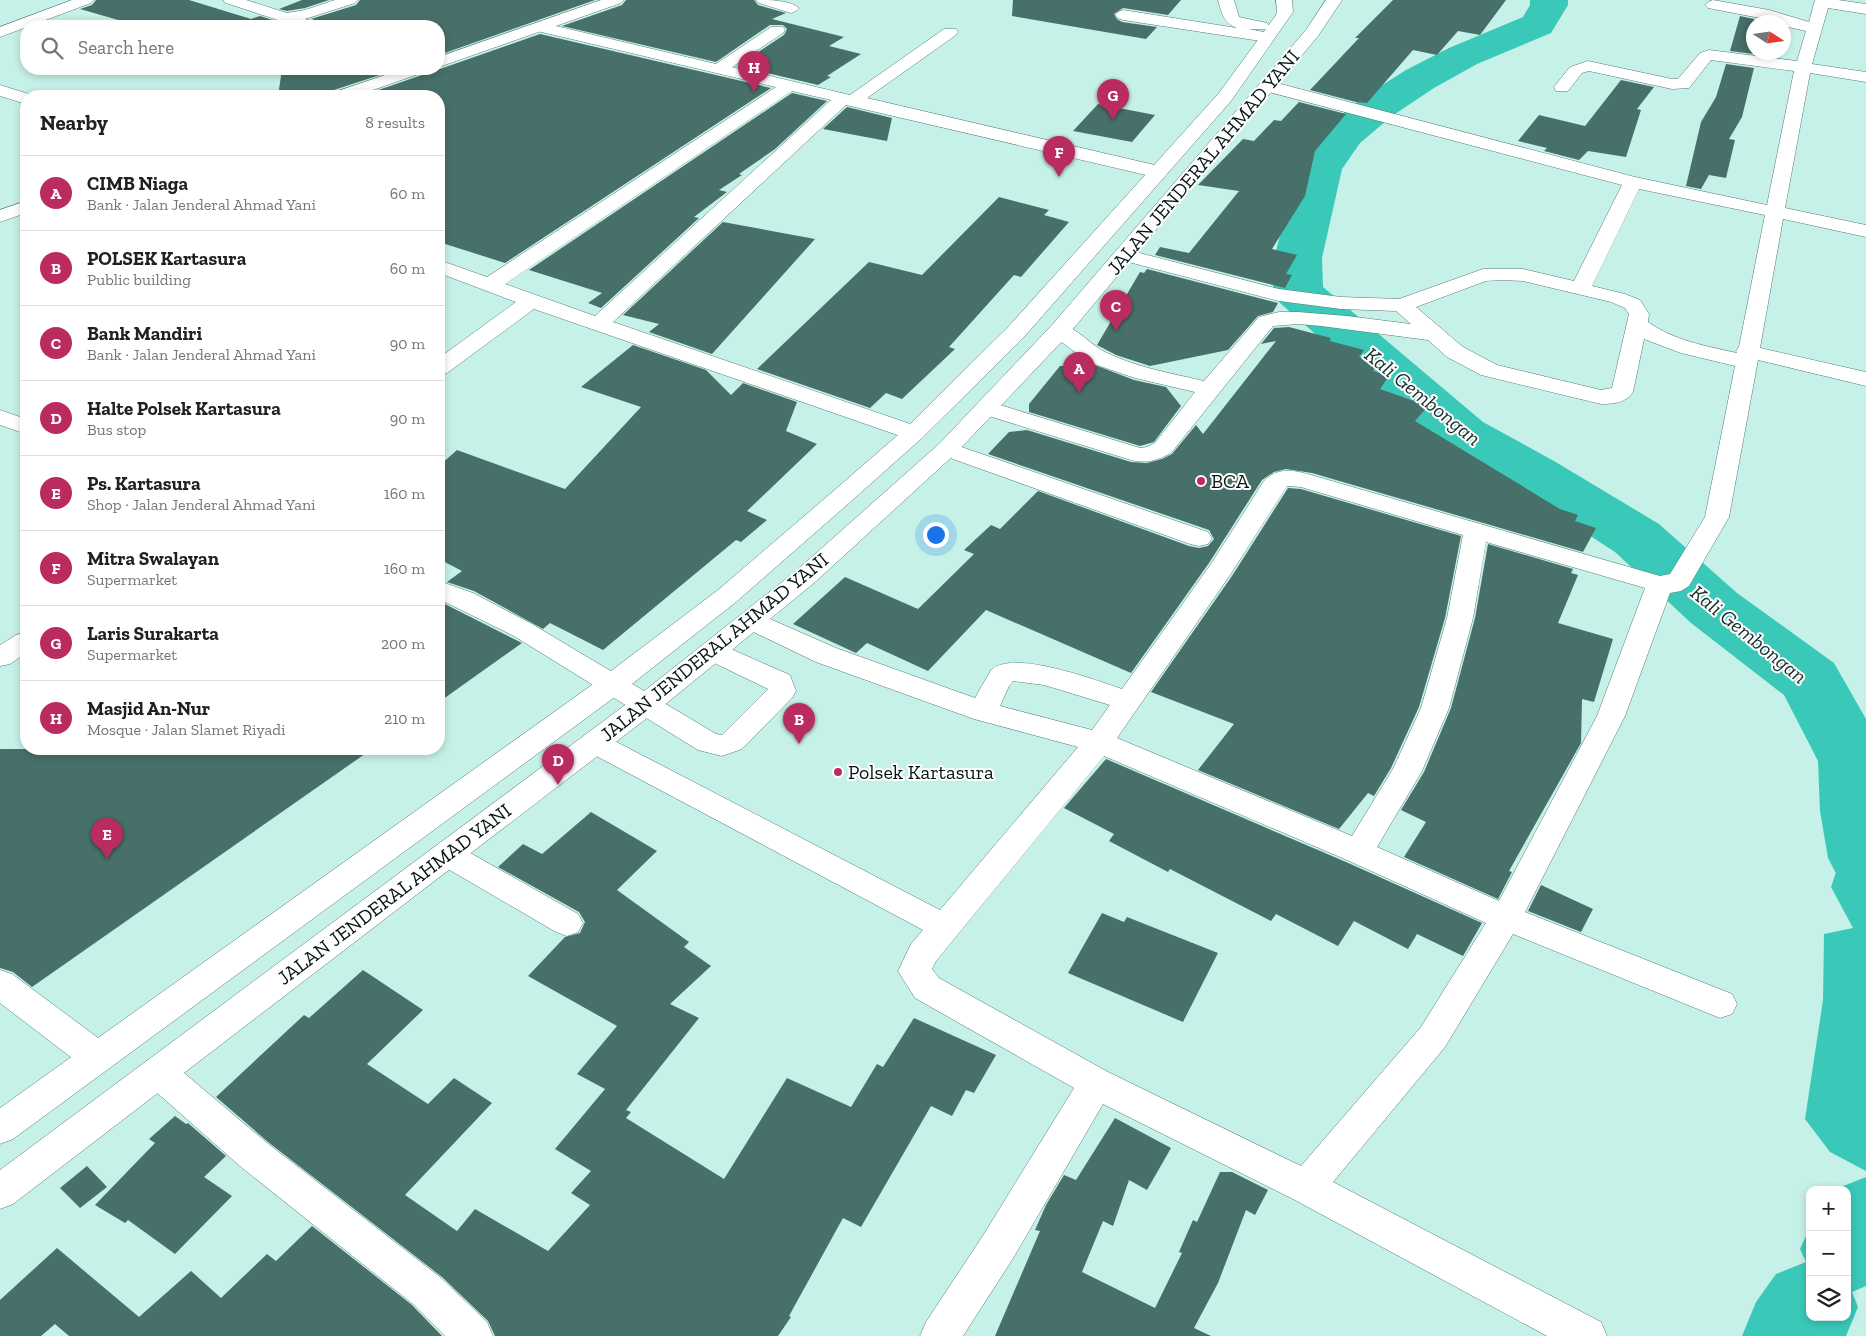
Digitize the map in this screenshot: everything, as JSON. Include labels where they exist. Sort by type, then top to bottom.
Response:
[{"type":"main road","points":[[32,20],[86,0]]},
{"type":"main road","points":[[231,0],[292,20]]},
{"type":"main road","points":[[286,18],[308,14],[350,0]]},
{"type":"main road","points":[[445,60],[616,0]]},
{"type":"main road","points":[[764,0],[791,8]]},
{"type":"main road","points":[[1226,0],[1232,20],[1271,32]]},
{"type":"main road","name":"JALAN JENDERAL AHMAD YANI","points":[[0,1128],[613,684],[727,596],[914,433],[1016,332],[1225,97],[1285,12],[1284,0]]},
{"type":"main road","name":"JALAN JENDERAL AHMAD YANI","points":[[0,1192],[645,705],[714,652],[805,577],[947,450],[1060,330],[1312,33],[1334,0]]},
{"type":"main road","points":[[1306,1187],[1433,1037],[1506,918],[1612,716],[1656,598],[1708,534],[1717,517],[1746,356],[1803,67],[1814,28],[1822,1],[1866,9]]},
{"type":"main road","points":[[1713,5],[1769,15],[1814,28]]},
{"type":"main road","points":[[1124,15],[1271,32]]},
{"type":"main road","points":[[0,32],[20,25]]},
{"type":"main road","points":[[539,27],[1159,172]]},
{"type":"main road","points":[[719,70],[777,30]]},
{"type":"main road","points":[[598,324],[847,100],[950,32]]},
{"type":"main road","points":[[1562,87],[1574,71],[1585,66],[1672,84],[1683,84],[1706,55],[1866,77]]},
{"type":"main road","points":[[357,90],[397,75]]},
{"type":"main road","points":[[488,286],[789,86]]},
{"type":"main road","points":[[1267,86],[1633,182],[1866,231]]},
{"type":"main road","points":[[0,90],[20,97]]},
{"type":"main road","points":[[1580,289],[1633,182]]},
{"type":"main road","points":[[0,216],[20,209]]},
{"type":"main road","points":[[1124,255],[1263,292],[1341,303],[1401,305],[1483,275],[1523,276],[1618,298],[1633,304],[1639,314],[1622,392],[1612,397],[1601,397],[1489,370],[1455,352],[1401,305]]},
{"type":"main road","points":[[445,268],[488,286],[914,433]]},
{"type":"main road","points":[[445,364],[531,301]]},
{"type":"main road","points":[[988,408],[1132,453],[1147,455],[1163,448],[1209,388],[1266,321],[1281,316],[1434,334]]},
{"type":"main road","points":[[1636,324],[1646,332],[1666,342],[1866,379]]},
{"type":"main road","points":[[1060,330],[1083,348],[1104,360],[1127,368],[1209,388]]},
{"type":"main road","points":[[0,417],[20,425]]},
{"type":"main road","points":[[947,450],[1199,538]]},
{"type":"main road","points":[[1587,1336],[1306,1187],[1096,1083],[927,988],[915,971],[918,962],[945,927],[1098,742],[1221,569],[1273,486],[1281,478],[1303,480],[1476,530],[1669,582]]},
{"type":"main road","points":[[1358,852],[1407,771],[1435,708],[1460,618],[1476,530]]},
{"type":"main road","points":[[445,591],[464,599],[524,630],[708,743],[722,746],[732,742],[782,691],[780,682],[714,652]]},
{"type":"main road","points":[[752,621],[826,655],[984,712],[1098,742],[1358,852],[1506,918],[1720,1004]]},
{"type":"main road","points":[[0,657],[20,645]]},
{"type":"main road","points":[[984,712],[1003,674],[1013,670],[1060,680],[1128,701]]},
{"type":"main road","points":[[595,742],[945,927]]},
{"type":"main road","points":[[447,854],[568,923]]},
{"type":"main road","points":[[0,984],[97,1057]]},
{"type":"main road","points":[[158,1072],[254,1155],[426,1291],[473,1336]]},
{"type":"main road","points":[[940,1336],[998,1247],[1096,1083]]},
{"type":"shaded area","points":[[1857,811],[1866,820],[1866,1171],[1830,1152],[1805,1119],[1823,1000],[1824,934],[1853,928],[1831,887]]},
{"type":"building","points":[[96,0],[189,0],[251,19],[260,16],[272,20],[118,20],[80,9],[92,5]]},
{"type":"building","points":[[302,0],[329,0],[305,8],[287,11],[279,9]]},
{"type":"building","points":[[360,0],[595,0],[445,53],[445,20],[311,19],[356,5]]},
{"type":"building","points":[[626,0],[754,0],[758,5],[786,13],[772,19],[844,37],[829,46],[861,54],[827,76],[831,77],[818,85],[737,66],[784,35],[787,29],[783,25],[770,25],[716,62],[562,26],[622,5]]},
{"type":"building","points":[[1013,0],[1181,0],[1168,15],[1123,8],[1114,14],[1122,22],[1157,27],[1146,39],[1012,16]]},
{"type":"building","points":[[1393,0],[1506,0],[1480,35],[1458,31],[1437,55],[1413,50],[1367,103],[1310,90],[1359,38],[1355,38]]},
{"type":"building","points":[[1740,16],[1746,17],[1746,53],[1730,51]]},
{"type":"building","points":[[540,34],[771,88],[505,263],[445,244],[445,90],[378,90],[422,75],[445,75],[445,67]]},
{"type":"building","points":[[1726,64],[1754,68],[1742,117],[1729,139],[1735,140],[1726,178],[1709,175],[1701,189],[1686,186],[1701,122],[1716,97]]},
{"type":"building","points":[[281,75],[380,75],[334,90],[279,90]]},
{"type":"building","points":[[1621,80],[1654,87],[1637,109],[1641,110],[1626,157],[1588,151],[1579,160],[1544,151],[1547,148],[1518,141],[1539,115],[1585,126]]},
{"type":"building","points":[[792,93],[827,101],[775,149],[719,190],[727,192],[694,217],[699,218],[601,308],[588,303],[602,293],[529,270]]},
{"type":"building","points":[[1299,102],[1346,114],[1315,151],[1305,196],[1272,249],[1297,255],[1286,274],[1292,275],[1285,288],[1155,255],[1160,247],[1189,253],[1239,191],[1198,185],[1243,139],[1254,141],[1274,120],[1281,121]]},
{"type":"building","points":[[1098,104],[1155,115],[1132,142],[1073,131]]},
{"type":"building","points":[[847,107],[892,118],[887,141],[823,129]]},
{"type":"building","points":[[999,197],[1049,210],[1044,215],[1069,222],[1021,277],[1014,275],[949,347],[955,349],[902,399],[886,393],[870,408],[757,369],[869,262],[922,275]]},
{"type":"building","points":[[723,222],[815,239],[712,354],[649,332],[659,324],[623,315]]},
{"type":"building","points":[[1147,269],[1278,303],[1273,312],[1258,316],[1228,350],[1150,366],[1116,355],[1097,345],[1140,272],[1144,273]]},
{"type":"building","points":[[1289,327],[1331,338],[1330,341],[1364,350],[1359,357],[1379,363],[1373,371],[1389,376],[1380,389],[1428,406],[1415,421],[1560,509],[1578,515],[1575,521],[1596,528],[1583,552],[1312,473],[1286,469],[1274,472],[1262,480],[1209,563],[1131,673],[986,610],[928,671],[867,643],[856,653],[793,624],[845,577],[918,609],[974,554],[964,550],[991,525],[1000,529],[1038,491],[1189,546],[1199,548],[1208,546],[1214,539],[1209,530],[988,454],[1009,432],[1027,430],[1131,462],[1147,463],[1162,459],[1172,454],[1196,425],[1203,434],[1276,341],[1261,344],[1274,328]]},
{"type":"building","points":[[633,345],[706,370],[731,395],[743,383],[797,402],[786,431],[817,444],[747,511],[767,520],[741,542],[736,540],[603,650],[550,623],[543,629],[474,591],[447,582],[462,571],[445,562],[445,461],[457,450],[565,489],[641,407],[581,387]]},
{"type":"building","points":[[1087,362],[1134,380],[1166,387],[1181,406],[1154,442],[1140,446],[1029,412],[1029,404],[1060,366],[1085,365]]},
{"type":"building","points":[[1288,488],[1301,489],[1461,536],[1445,618],[1419,707],[1391,768],[1374,796],[1368,793],[1339,829],[1198,770],[1234,724],[1151,692],[1232,576]]},
{"type":"building","points":[[1488,544],[1573,569],[1571,573],[1578,575],[1558,623],[1613,639],[1594,702],[1582,699],[1581,743],[1509,871],[1512,872],[1498,899],[1404,857],[1426,822],[1401,810],[1424,772],[1451,708],[1475,618]]},
{"type":"building","points":[[445,604],[522,643],[445,698]]},
{"type":"building","points":[[0,749],[20,749],[20,755],[363,755],[32,987],[13,972],[0,968]]},
{"type":"building","points":[[1106,759],[1346,862],[1482,923],[1463,956],[1417,934],[1408,949],[1354,921],[1338,946],[1276,914],[1271,921],[1170,869],[1168,872],[1109,841],[1114,834],[1064,808]]},
{"type":"building","points":[[591,812],[657,851],[617,890],[689,942],[684,947],[711,966],[670,1004],[699,1018],[626,1110],[631,1112],[626,1118],[724,1179],[787,1078],[851,1107],[877,1064],[883,1067],[914,1018],[996,1055],[974,1093],[966,1090],[952,1116],[931,1106],[861,1227],[843,1218],[789,1316],[791,1317],[778,1336],[495,1336],[488,1321],[442,1277],[268,1142],[216,1097],[304,1015],[309,1018],[363,970],[423,1010],[367,1064],[428,1104],[454,1078],[492,1103],[405,1195],[457,1231],[475,1209],[548,1251],[590,1205],[571,1193],[591,1171],[555,1149],[605,1089],[577,1074],[617,1026],[528,976],[565,937],[580,933],[585,922],[579,912],[498,867],[523,844],[542,854]]},
{"type":"building","points":[[1541,885],[1593,909],[1581,932],[1528,911]]},
{"type":"building","points":[[1102,913],[1124,922],[1127,917],[1218,953],[1183,1022],[1068,973]]},
{"type":"building","points":[[175,1116],[186,1124],[188,1123],[226,1156],[204,1177],[232,1196],[175,1254],[128,1220],[125,1223],[95,1205],[155,1143],[149,1139]]},
{"type":"building","points":[[1115,1118],[1171,1148],[1147,1190],[1129,1180],[1113,1226],[1103,1221],[1082,1272],[1155,1308],[1182,1253],[1179,1252],[1193,1220],[1197,1222],[1220,1172],[1232,1172],[1268,1190],[1255,1215],[1246,1210],[1218,1283],[1194,1328],[1211,1336],[995,1336],[1040,1231],[1035,1230],[1046,1205],[1064,1175],[1076,1180]]},
{"type":"building","points":[[87,1166],[107,1187],[80,1208],[60,1188]]},
{"type":"building","points":[[312,1226],[412,1305],[442,1336],[69,1336],[55,1324],[41,1336],[0,1336],[0,1300],[57,1248],[139,1317],[191,1271],[221,1298],[267,1254],[276,1261]]},
{"type":"waterway","name":"Kali Gembongan","points":[[1549,0],[1549,5],[1537,25],[1463,56],[1420,79],[1377,107],[1344,134],[1320,169],[1298,258],[1298,292],[1463,434],[1533,473],[1637,538],[1714,608],[1810,680],[1854,761],[1857,811],[1866,858]]},
{"type":"waterway","name":"Kali Gembongan","points":[[1851,1243],[1866,1220]]},
{"type":"waterway","name":"Kali Gembongan","points":[[1791,1336],[1806,1313]]},
{"type":"place","name":"Masjid An-Nur","points":[[754,92]]},
{"type":"place","name":"Laris Surakarta","points":[[1113,120]]},
{"type":"place","name":"Mitra Swalayan","points":[[1059,177]]},
{"type":"place","name":"Bank Mandiri","points":[[1116,331]]},
{"type":"place","name":"CIMB Niaga","points":[[1079,393]]},
{"type":"place","name":"BCA","points":[[1201,481]]},
{"type":"place","name":"POLSEK Kartasura","points":[[799,744]]},
{"type":"place","name":"Polsek Kartasura","points":[[838,772]]},
{"type":"place","name":"Halte Polsek Kartasura","points":[[558,785]]},
{"type":"place","name":"Ps. Kartasura","points":[[107,859]]}]
